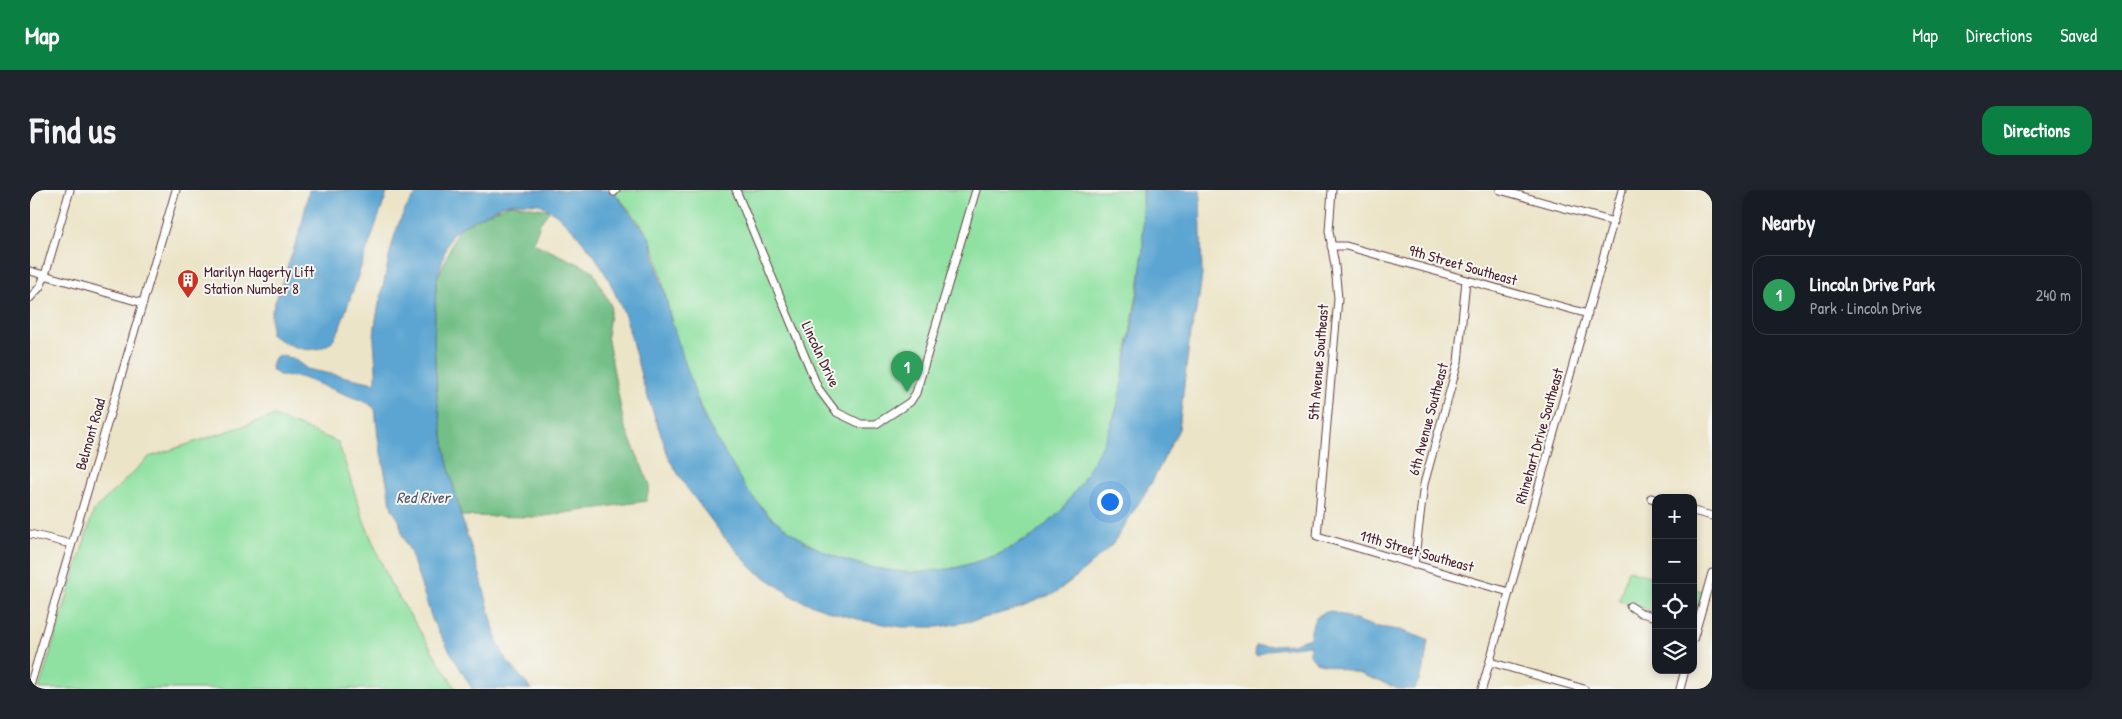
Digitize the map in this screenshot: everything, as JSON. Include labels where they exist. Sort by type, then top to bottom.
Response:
[{"type":"street","points":[[30,298],[40,286],[45,275],[70,190]]},
{"type":"street","name":"Belmont Road","points":[[30,686],[176,190]]},
{"type":"street","name":"Lincoln Drive","points":[[740,192],[818,388],[836,412],[861,424],[876,424],[910,402],[916,393],[976,190]]},
{"type":"street","name":"5th Avenue Southeast","points":[[1317,536],[1338,299],[1329,220],[1332,190]]},
{"type":"street","points":[[1500,190],[1614,222]]},
{"type":"street","name":"Rhinehart Drive Southeast","points":[[1482,689],[1622,190]]},
{"type":"street","name":"9th Street Southeast","points":[[1331,246],[1346,246],[1588,314]]},
{"type":"street","points":[[30,271],[143,303]]},
{"type":"street","name":"6th Avenue Southeast","points":[[1414,565],[1424,484],[1457,368],[1466,280]]},
{"type":"street","points":[[1697,512],[1712,516]]},
{"type":"street","points":[[30,534],[71,544]]},
{"type":"street","name":"11th Street Southeast","points":[[1317,536],[1509,592]]},
{"type":"street","points":[[1697,623],[1709,596],[1712,573]]},
{"type":"street","points":[[1630,606],[1636,611],[1652,616]]},
{"type":"street","points":[[1490,662],[1584,689]]},
{"type":"street","points":[[1680,689],[1684,674]]},
{"type":"green space","points":[[612,190],[1142,190],[1142,259],[1120,392],[1110,427],[1084,480],[1060,513],[1032,537],[994,556],[958,567],[924,572],[889,570],[847,561],[809,544],[774,519],[759,504],[745,488],[720,449],[692,385],[671,319],[657,258],[650,239],[638,221]]},
{"type":"green space","points":[[511,204],[550,210],[540,223],[533,243],[592,270],[611,306],[607,336],[624,425],[650,485],[646,501],[538,517],[461,516],[447,461],[437,399],[434,341],[436,282],[458,229],[475,219]]},
{"type":"green space","points":[[274,416],[338,442],[364,521],[390,583],[456,689],[39,689],[94,510],[149,457]]},
{"type":"green space","points":[[1628,570],[1652,577],[1652,611],[1619,601]]},
{"type":"green space","points":[[1697,590],[1703,591],[1697,610]]},
{"type":"water","points":[[309,190],[388,190],[339,330],[329,344],[320,348],[305,349],[298,348],[271,335],[271,314],[301,228]]},
{"type":"water","name":"Red River","points":[[421,190],[612,190],[650,238],[671,320],[702,414],[745,487],[768,515],[805,542],[836,557],[872,568],[912,573],[956,568],[997,555],[1033,536],[1061,511],[1081,483],[1106,438],[1117,408],[1139,289],[1143,246],[1142,190],[1200,190],[1202,275],[1189,343],[1179,429],[1152,482],[1112,545],[1055,593],[1012,610],[977,620],[938,627],[903,627],[865,621],[831,612],[795,598],[753,569],[724,537],[687,488],[670,461],[643,383],[626,318],[609,280],[594,255],[574,231],[556,214],[540,204],[515,203],[503,205],[452,234],[446,247],[436,282],[434,341],[437,399],[447,461],[497,641],[505,658],[531,689],[472,689],[433,622],[410,551],[403,537],[399,520],[392,509],[378,437],[375,409],[368,403],[300,377],[281,376],[273,371],[271,366],[274,358],[279,355],[294,359],[307,369],[375,383],[374,338],[378,307],[390,254],[396,231],[406,208]]},
{"type":"water","points":[[1331,611],[1372,626],[1400,630],[1428,640],[1424,668],[1415,689],[1400,689],[1360,674],[1316,662],[1310,654],[1310,645],[1268,650],[1257,656],[1255,655],[1256,646],[1292,644],[1310,638],[1312,627],[1317,617]]},
{"type":"place","name":"Marilyn Hagerty Lift Station Number 8","points":[[188,299]]},
{"type":"place","name":"Lincoln Drive Park","points":[[907,392]]}]
